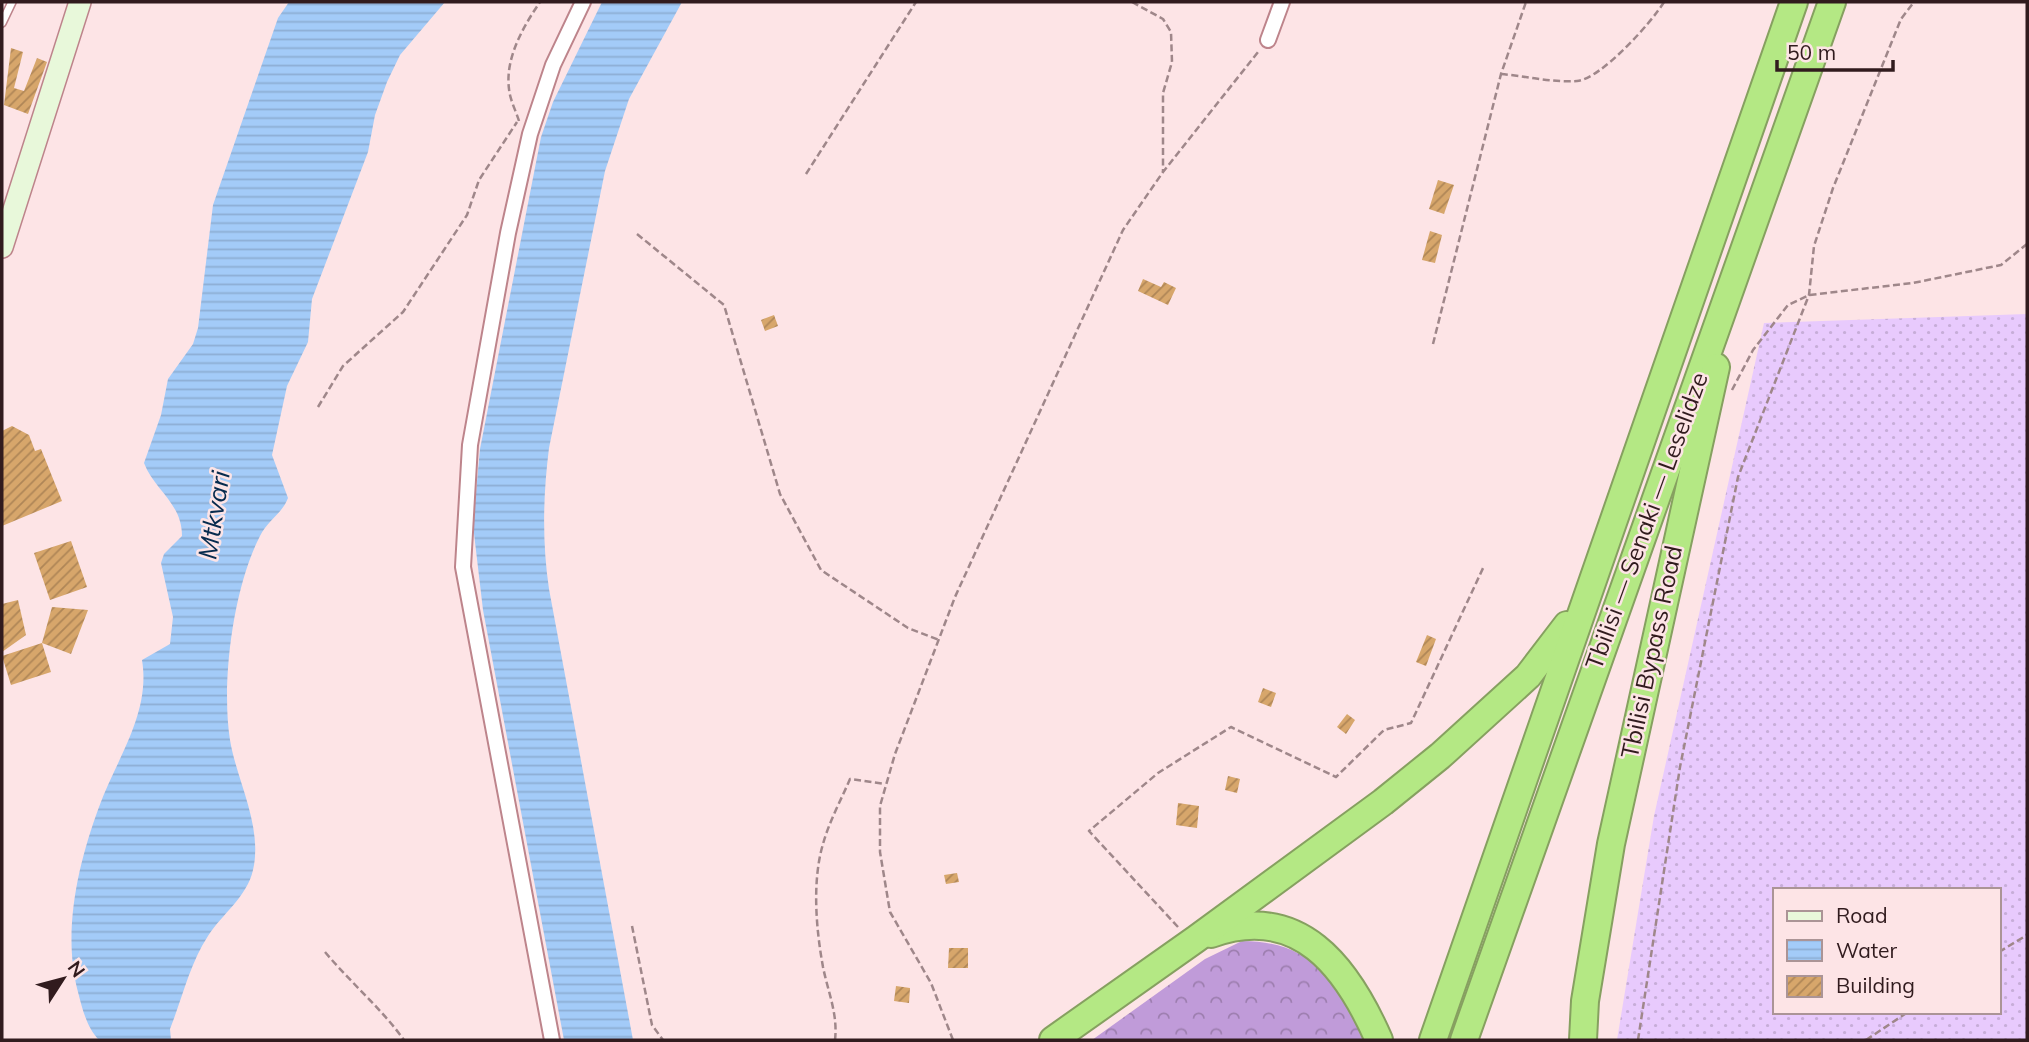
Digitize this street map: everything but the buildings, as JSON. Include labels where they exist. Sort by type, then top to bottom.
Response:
[{"type":"highway","name":"Tbilisi — Senaki — Leselidze","points":[[1433,1040],[1794,2]]},
{"type":"highway","name":"Tbilisi — Senaki — Leselidze","points":[[1464,1040],[1680,423],[1739,266],[1832,2]]},
{"type":"highway","name":"Tbilisi Bypass Road","points":[[1583,1040],[1585,1001],[1611,844],[1739,266]]},
{"type":"highway","points":[[1053,1040],[1193,942],[1383,802],[1502,702],[1546,655],[1592,580]]},
{"type":"highway","points":[[1193,942],[1243,925],[1277,926],[1293,931],[1307,939],[1333,965],[1367,1016],[1378,1040]]},
{"type":"main road","points":[[2,247],[80,2]]},
{"type":"street","points":[[552,1040],[463,567],[470,445],[524,159],[553,65],[583,2]]},
{"type":"street","points":[[1268,40],[1282,2]]},
{"type":"lane","points":[[2,23],[12,2]]},
{"type":"path","points":[[524,159],[519,119],[509,90],[510,63],[523,27],[540,2]]},
{"type":"path","points":[[806,174],[916,2]]},
{"type":"path","points":[[1132,2],[1163,19],[1171,32],[1172,62],[1163,93],[1163,173]]},
{"type":"path","points":[[1433,344],[1502,74],[1526,2]]},
{"type":"path","points":[[1502,74],[1580,81],[1605,65],[1651,23],[1664,2]]},
{"type":"path","points":[[1638,1040],[1681,767],[1738,477],[1810,295],[1814,246],[1833,188],[1901,19],[1914,2]]},
{"type":"path","points":[[953,1040],[931,983],[890,912],[880,852],[880,806],[886,785],[955,597],[1123,230],[1163,173],[1268,40]]},
{"type":"path","points":[[318,407],[343,366],[403,312],[467,215],[479,180],[519,119]]},
{"type":"path","points":[[637,234],[724,305],[780,494],[821,570],[908,628],[939,640]]},
{"type":"path","points":[[1707,408],[1734,388],[1753,350],[1787,306],[1810,295],[1913,283],[2001,265],[2027,244]]},
{"type":"path","points":[[1193,942],[1115,863],[1089,831],[1158,773],[1231,727],[1336,777],[1384,730],[1411,723],[1484,566]]},
{"type":"path","points":[[835,1040],[837,1022],[823,965],[817,907],[819,861],[823,841],[850,779],[886,785]]},
{"type":"path","points":[[632,926],[652,1025],[663,1040]]},
{"type":"path","points":[[2001,951],[2027,935]]},
{"type":"path","points":[[325,952],[345,976],[384,1012],[404,1040]]},
{"type":"path","points":[[1866,1040],[1905,1014]]},
{"type":"shaded area","points":[[2027,314],[2027,1040],[1617,1040],[1654,816],[1764,323]]},
{"type":"green space","points":[[1242,941],[1267,943],[1306,958],[1334,985],[1370,1040],[1092,1040],[1205,959]]},
{"type":"water","name":"Mtkvari","points":[[289,2],[445,2],[400,55],[375,115],[368,152],[312,299],[308,342],[287,386],[272,455],[288,498],[260,536],[236,608],[228,664],[228,717],[233,756],[255,837],[250,880],[240,897],[208,936],[196,958],[170,1029],[171,1040],[99,1040],[86,1018],[73,969],[72,922],[75,898],[91,829],[137,717],[143,680],[142,660],[170,644],[173,617],[161,563],[164,554],[182,536],[178,515],[144,463],[161,415],[168,379],[193,344],[198,328],[213,205],[278,18]]},
{"type":"water","points":[[602,2],[682,2],[629,99],[605,171],[549,448],[544,518],[549,589],[633,1040],[564,1040],[483,610],[473,525],[480,449],[541,137],[553,102]]}]
